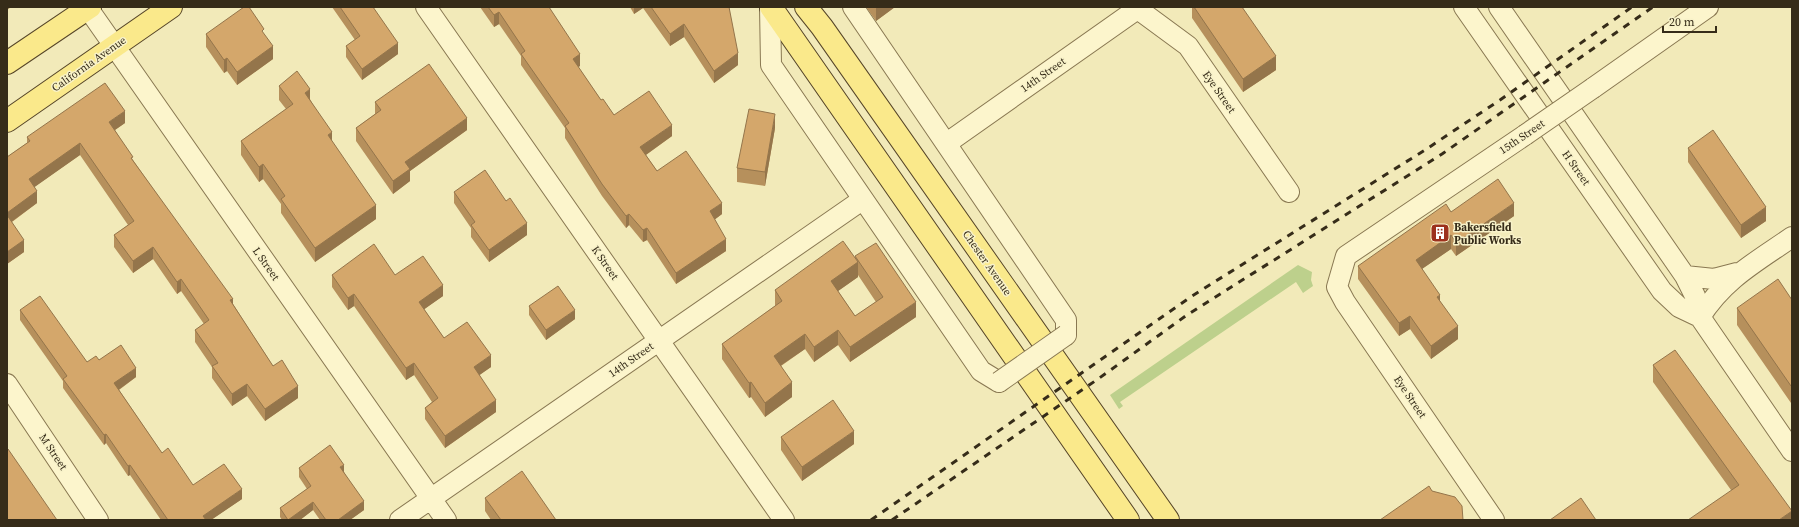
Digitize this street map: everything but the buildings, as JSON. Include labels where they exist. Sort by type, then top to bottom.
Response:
[{"type":"main road","points":[[7,63],[89,7]]},
{"type":"main road","name":"California Avenue","points":[[7,121],[171,7]]},
{"type":"main road","points":[[770,7],[1128,520]]},
{"type":"main road","name":"Chester Avenue","points":[[806,7],[1168,520]]},
{"type":"street","name":"L Street","points":[[89,7],[114,46],[446,520]]},
{"type":"street","name":"K Street","points":[[426,7],[784,520]]},
{"type":"street","points":[[770,7],[771,65],[862,200],[981,371],[999,382],[1066,335],[1066,320],[854,7]]},
{"type":"street","name":"H Street","points":[[1464,7],[1662,291],[1679,307],[1700,317]]},
{"type":"street","points":[[1499,7],[1685,276],[1695,296],[1700,317],[1792,451]]},
{"type":"street","name":"15th Street","points":[[1341,271],[1346,256],[1525,135],[1708,7]]},
{"type":"street","name":"14th Street","points":[[947,143],[1137,8]]},
{"type":"street","name":"Eye Street","points":[[1137,8],[1188,46],[1289,192]]},
{"type":"street","name":"14th Street","points":[[400,520],[862,200]]},
{"type":"street","points":[[1700,317],[1720,289],[1792,237]]},
{"type":"street","points":[[1685,276],[1714,279],[1736,274],[1746,269]]},
{"type":"street","name":"Eye Street","points":[[1341,271],[1337,287],[1345,302],[1494,520]]},
{"type":"street","name":"M Street","points":[[7,384],[98,520]]},
{"type":"green space","points":[[1298,265],[1312,272],[1311,280],[1313,286],[1303,293],[1296,282],[1120,402],[1123,406],[1119,409],[1110,395]]},
{"type":"railway","points":[[871,520],[1192,296],[1425,150],[1500,100],[1632,7]]},
{"type":"railway","points":[[892,520],[1098,379],[1187,315],[1442,154],[1653,7]]},
{"type":"place","name":"Bakersfield Public Works","points":[[1440,233]]}]
